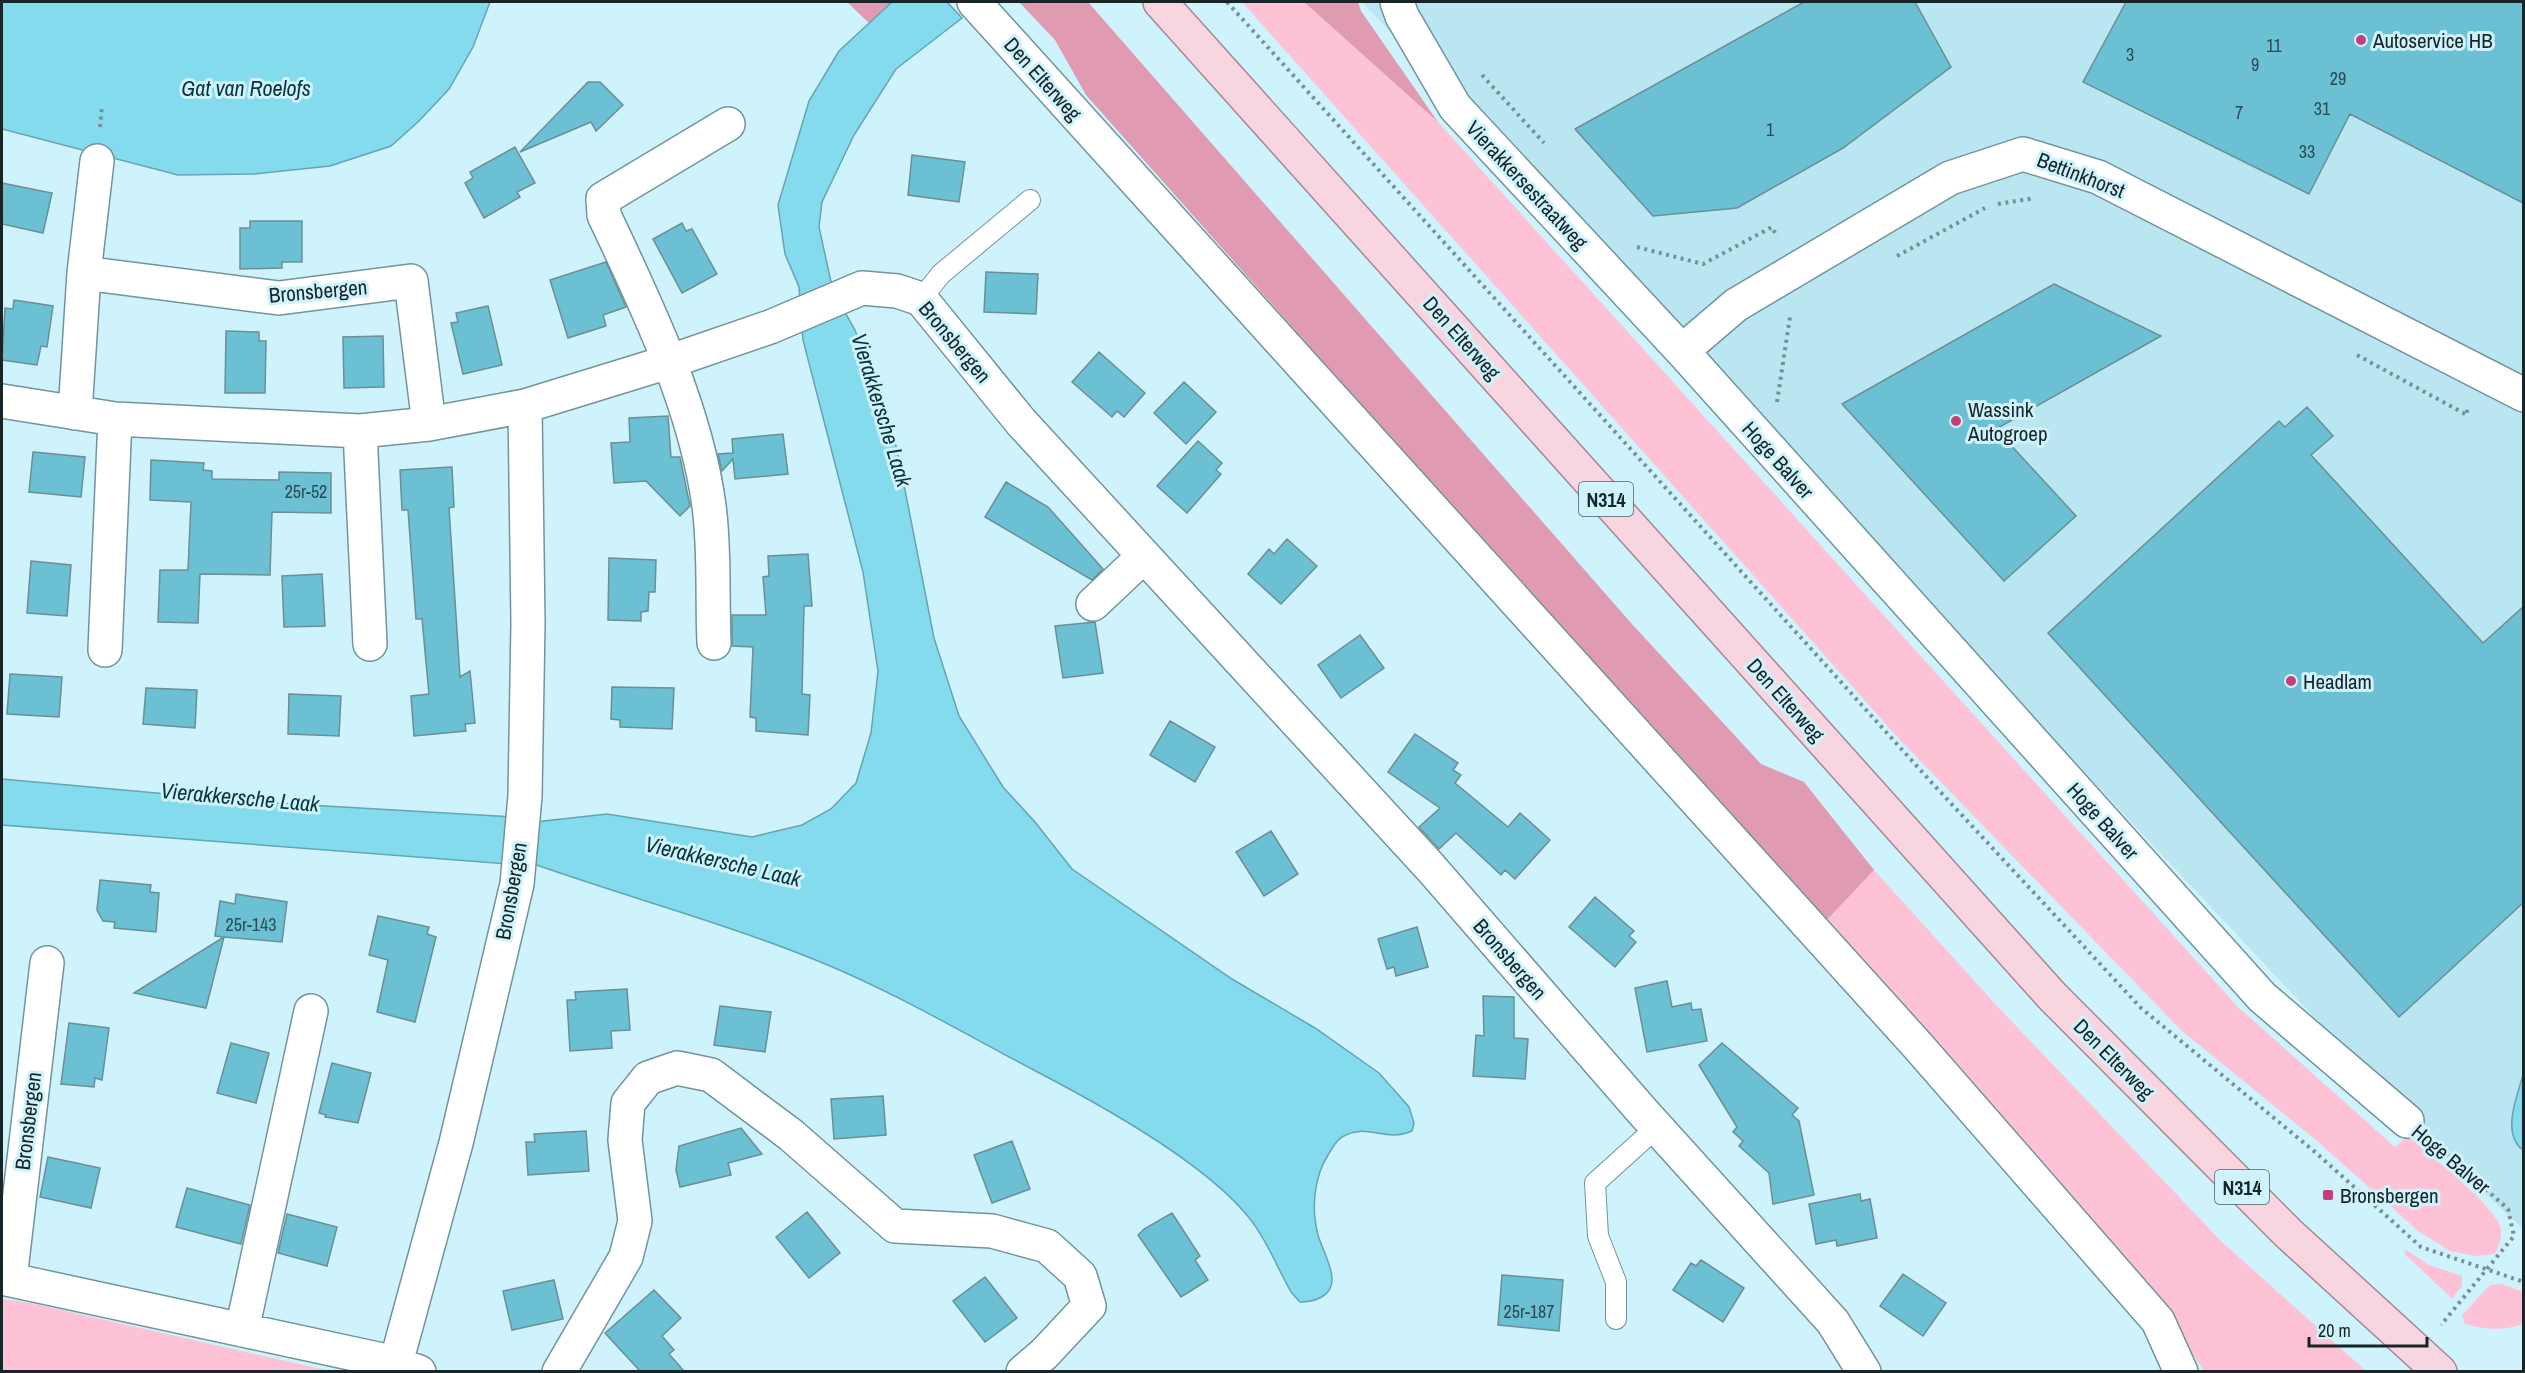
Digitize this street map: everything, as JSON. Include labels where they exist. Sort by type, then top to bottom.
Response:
[{"type":"main road","name":"Den Elterweg","points":[[1160,2],[2052,996],[2288,1233],[2429,1362]]},
{"type":"street","name":"Den Elterweg","points":[[974,2],[1933,1064],[2158,1321],[2181,1371]]},
{"type":"street","name":"Vierakkersestraatweg","points":[[1397,2],[1402,16],[1455,107],[1682,351]]},
{"type":"street","points":[[714,643],[709,507],[695,444],[649,310],[604,215],[603,199],[728,124]]},
{"type":"street","name":"Bettinkhorst","points":[[1682,351],[1736,305],[1950,178],[2023,154],[2098,177],[2523,395]]},
{"type":"street","points":[[75,413],[84,273],[97,160]]},
{"type":"street","name":"Bronsbergen","points":[[84,273],[279,298],[411,282],[429,424]]},
{"type":"street","name":"Bronsbergen","points":[[2,401],[115,418],[360,431],[429,424],[525,406],[668,362],[770,327],[862,288],[897,291],[921,299],[1021,422],[1431,868],[1657,1127],[1833,1322],[1864,1371]]},
{"type":"street","name":"Hoge Balver","points":[[1682,351],[2262,997],[2407,1121]]},
{"type":"street","name":"Bronsbergen","points":[[47,963],[6,1279],[408,1367],[456,1143],[517,884],[525,796],[528,623],[525,406]]},
{"type":"street","points":[[105,650],[115,418]]},
{"type":"street","points":[[360,431],[370,644]]},
{"type":"street","points":[[1093,604],[1144,556]]},
{"type":"street","points":[[242,1330],[311,1011]]},
{"type":"street","points":[[559,1371],[626,1257],[633,1230],[635,1221],[625,1140],[628,1103],[648,1078],[677,1068],[711,1075],[790,1136],[895,1226],[993,1230],[1047,1246],[1080,1276],[1089,1306],[1044,1354],[1023,1371]]},
{"type":"lane","points":[[921,299],[940,274],[1030,200]]},
{"type":"lane","points":[[1616,1319],[1616,1282],[1598,1236],[1595,1184],[1657,1127]]},
{"type":"path","points":[[1227,2],[1933,784],[2141,1008],[2315,1152],[2421,1247],[2523,1282]]},
{"type":"path","points":[[1475,67],[1545,144]]},
{"type":"path","points":[[1895,257],[1991,205],[2041,197]]},
{"type":"path","points":[[1630,239],[1638,247],[1703,264],[1772,227],[1795,270]]},
{"type":"path","points":[[1776,410],[1791,313]]},
{"type":"path","points":[[2352,352],[2467,415],[2463,364]]},
{"type":"path","name":"Hoge Balver","points":[[2407,1121],[2508,1209],[2514,1236],[2488,1269]]},
{"type":"path","points":[[2429,1362],[2488,1269]]},
{"type":"shaded area","points":[[847,2],[892,2],[869,23]]},
{"type":"shaded area","points":[[1019,2],[1088,2],[1631,623],[1761,764],[1804,782],[1874,870],[1823,924],[1086,95],[1055,40]]},
{"type":"shaded area","points":[[1242,2],[1304,2],[1438,122],[2238,1007],[2395,1147],[2408,1136],[2481,1201],[2499,1223],[2501,1230],[2495,1254],[2475,1256],[2450,1251],[2418,1231],[2316,1140],[2182,1031],[1901,741]]},
{"type":"shaded area","points":[[1304,2],[1358,2],[1361,11],[1438,122]]},
{"type":"shaded area","points":[[1362,2],[2523,2],[2523,1229],[2436,1147]]},
{"type":"shaded area","points":[[1874,870],[1998,1007],[2221,1241],[2366,1371],[2204,1371],[2163,1309],[1823,924]]},
{"type":"shaded area","points":[[2406,1250],[2429,1265],[2462,1276],[2462,1286],[2452,1299],[2404,1253]]},
{"type":"shaded area","points":[[2502,1284],[2523,1292],[2523,1324],[2494,1329],[2465,1324],[2462,1315],[2490,1285]]},
{"type":"shaded area","points":[[2,1299],[30,1303],[330,1371],[2,1371]]},
{"type":"water","name":"Gat van Roelofs","points":[[2,2],[490,2],[473,47],[449,89],[391,146],[330,166],[254,174],[178,175],[2,129]]},
{"type":"water","name":"Vierakkersche Laak","points":[[892,2],[947,2],[962,18],[896,69],[854,135],[822,202],[819,227],[833,291],[855,330],[897,449],[934,638],[959,716],[1003,787],[1035,822],[1072,869],[1232,979],[1315,1028],[1379,1073],[1409,1107],[1414,1123],[1412,1131],[1393,1135],[1360,1131],[1351,1133],[1338,1140],[1323,1164],[1314,1204],[1318,1235],[1330,1267],[1332,1284],[1326,1294],[1311,1301],[1300,1302],[1291,1292],[1253,1223],[1227,1194],[1205,1175],[1152,1138],[1069,1089],[905,1001],[818,961],[747,934],[531,863],[535,822],[607,814],[752,837],[802,825],[831,809],[856,783],[871,733],[878,671],[863,572],[803,340],[799,287],[785,254],[778,205],[809,101],[839,51]]},
{"type":"water","points":[[2,779],[257,802],[513,817],[508,864],[2,825]]},
{"type":"water","points":[[2523,1075],[2523,1150],[2516,1143],[2513,1134],[2512,1114]]},
{"type":"building","points":[[1804,2],[1915,2],[1951,67],[1843,148],[1737,208],[1653,216],[1575,129]]},
{"type":"building","points":[[2126,2],[2523,2],[2523,203],[2350,114],[2309,194],[2083,82]]},
{"type":"building","points":[[588,82],[600,82],[623,105],[596,131],[591,122],[520,152]]},
{"type":"building","points":[[515,147],[535,183],[517,192],[520,197],[484,218],[465,183],[473,178],[470,172]]},
{"type":"building","points":[[912,155],[965,162],[959,202],[908,195]]},
{"type":"building","points":[[2,183],[52,193],[43,233],[2,224]]},
{"type":"building","points":[[250,221],[302,221],[302,262],[282,262],[282,268],[240,269],[240,228],[250,228]]},
{"type":"building","points":[[682,223],[686,231],[692,229],[717,274],[682,293],[653,239]]},
{"type":"building","points":[[606,262],[626,307],[603,315],[606,326],[568,338],[550,280]]},
{"type":"building","points":[[986,272],[1038,274],[1036,314],[984,312]]},
{"type":"building","points":[[2054,284],[2161,336],[1996,429],[2076,516],[2004,581],[1842,404]]},
{"type":"building","points":[[14,300],[53,306],[47,347],[41,346],[37,365],[2,360],[5,308],[13,309]]},
{"type":"building","points":[[488,306],[502,365],[463,374],[451,323],[458,322],[456,313]]},
{"type":"building","points":[[226,331],[259,332],[259,341],[266,341],[265,393],[225,393]]},
{"type":"building","points":[[383,336],[384,387],[344,388],[343,337]]},
{"type":"building","points":[[1099,352],[1145,393],[1124,417],[1117,411],[1112,417],[1072,382]]},
{"type":"building","points":[[1184,382],[1216,412],[1186,444],[1154,413]]},
{"type":"building","points":[[2307,407],[2333,436],[2311,455],[2483,643],[2523,607],[2523,903],[2399,1017],[2048,633],[2279,421],[2285,427]]},
{"type":"building","points":[[668,416],[671,457],[680,457],[690,506],[680,516],[646,481],[614,483],[611,443],[630,442],[629,418]]},
{"type":"building","points":[[783,434],[788,474],[735,479],[733,459],[722,471],[718,454],[733,453],[732,439]]},
{"type":"building","points":[[1198,441],[1222,463],[1216,470],[1221,474],[1187,513],[1157,486]]},
{"type":"building","points":[[33,452],[85,457],[81,497],[29,492]]},
{"type":"building","points":[[151,460],[204,463],[203,470],[212,471],[212,479],[279,480],[279,472],[331,473],[331,513],[272,512],[270,575],[200,574],[198,623],[158,622],[160,570],[188,570],[191,502],[150,500]]},
{"type":"building","points":[[452,467],[454,507],[449,508],[460,677],[470,671],[475,723],[465,724],[466,731],[414,736],[411,696],[429,694],[422,619],[416,619],[408,510],[402,510],[400,470]]},
{"type":"building","points":[[1006,482],[1048,507],[1103,569],[1092,580],[985,517]]},
{"type":"building","points":[[1287,539],[1317,566],[1281,604],[1248,574],[1269,549],[1274,554]]},
{"type":"building","points":[[808,554],[812,606],[804,606],[802,694],[810,695],[808,735],[756,731],[756,718],[750,717],[753,647],[732,646],[732,615],[766,615],[763,577],[769,576],[768,556]]},
{"type":"building","points":[[609,558],[656,560],[655,592],[649,592],[648,611],[641,612],[641,621],[608,620]]},
{"type":"building","points":[[31,561],[71,565],[67,616],[27,613]]},
{"type":"building","points":[[322,574],[325,626],[284,627],[282,576]]},
{"type":"building","points":[[1095,622],[1103,673],[1063,678],[1055,626]]},
{"type":"building","points":[[1360,635],[1384,668],[1341,698],[1318,665]]},
{"type":"building","points":[[10,674],[62,677],[59,717],[7,714]]},
{"type":"building","points":[[612,687],[674,688],[672,729],[620,727],[620,720],[611,719]]},
{"type":"building","points":[[146,688],[197,690],[195,728],[143,724]]},
{"type":"building","points":[[289,694],[341,696],[339,736],[288,734]]},
{"type":"building","points":[[1170,721],[1215,747],[1195,782],[1150,755]]},
{"type":"building","points":[[1415,734],[1458,763],[1453,770],[1461,775],[1455,783],[1508,827],[1520,813],[1550,840],[1515,879],[1505,870],[1501,875],[1456,833],[1439,849],[1419,827],[1440,808],[1388,772]]},
{"type":"building","points":[[1271,831],[1298,874],[1264,896],[1236,852]]},
{"type":"building","points":[[100,880],[151,885],[150,892],[159,893],[156,932],[114,928],[115,922],[103,921],[97,910]]},
{"type":"building","points":[[236,894],[287,902],[282,942],[215,936],[220,901],[235,904]]},
{"type":"building","points":[[1595,897],[1634,931],[1629,936],[1636,942],[1615,967],[1569,927]]},
{"type":"building","points":[[378,916],[429,927],[427,934],[436,937],[415,1022],[377,1012],[388,960],[369,955]]},
{"type":"building","points":[[1417,927],[1428,967],[1396,976],[1394,967],[1387,969],[1378,939]]},
{"type":"building","points":[[224,937],[206,1008],[134,993]]},
{"type":"building","points":[[1667,981],[1672,1007],[1691,1003],[1692,1010],[1701,1009],[1707,1041],[1647,1052],[1635,988]]},
{"type":"building","points":[[627,989],[630,1030],[611,1031],[612,1048],[570,1051],[567,1000],[576,1000],[575,992]]},
{"type":"building","points":[[1483,996],[1514,997],[1514,1038],[1528,1039],[1525,1079],[1473,1076],[1476,1035],[1484,1036]]},
{"type":"building","points":[[720,1006],[771,1012],[765,1052],[714,1045]]},
{"type":"building","points":[[69,1023],[109,1028],[102,1080],[95,1078],[94,1087],[61,1084]]},
{"type":"building","points":[[231,1043],[269,1053],[256,1103],[217,1093]]},
{"type":"building","points":[[1722,1043],[1798,1108],[1792,1115],[1799,1121],[1814,1195],[1773,1204],[1769,1173],[1739,1146],[1743,1141],[1733,1132],[1737,1127],[1699,1065]]},
{"type":"building","points":[[332,1063],[371,1073],[358,1123],[325,1117],[326,1115],[319,1113]]},
{"type":"building","points":[[883,1096],[886,1135],[834,1139],[831,1099]]},
{"type":"building","points":[[741,1128],[762,1154],[728,1163],[731,1175],[680,1187],[676,1170],[679,1146]]},
{"type":"building","points":[[586,1131],[589,1171],[528,1175],[526,1142],[535,1142],[534,1134]]},
{"type":"building","points":[[1012,1141],[1030,1189],[992,1203],[974,1155]]},
{"type":"building","points":[[48,1157],[100,1168],[91,1208],[40,1197]]},
{"type":"building","points":[[187,1188],[250,1205],[241,1244],[176,1227]]},
{"type":"building","points":[[1860,1194],[1861,1201],[1870,1199],[1877,1238],[1837,1246],[1836,1240],[1816,1244],[1809,1204]]},
{"type":"building","points":[[807,1212],[840,1253],[809,1278],[776,1237]]},
{"type":"building","points":[[1172,1213],[1200,1256],[1195,1260],[1208,1280],[1181,1297],[1138,1235]]},
{"type":"building","points":[[287,1214],[337,1227],[327,1266],[278,1253]]},
{"type":"building","points":[[1701,1260],[1744,1288],[1723,1322],[1673,1290],[1691,1263],[1696,1266]]},
{"type":"building","points":[[1903,1274],[1946,1303],[1923,1336],[1880,1306]]},
{"type":"building","points":[[1502,1275],[1563,1280],[1559,1331],[1498,1325]]},
{"type":"building","points":[[985,1277],[1017,1318],[985,1342],[953,1301]]},
{"type":"building","points":[[554,1280],[563,1319],[512,1330],[503,1291]]},
{"type":"building","points":[[654,1290],[681,1318],[662,1336],[674,1350],[669,1354],[684,1371],[640,1371],[605,1333]]},
{"type":"place","name":"Autoservice HB","points":[[2361,40]]},
{"type":"place","name":"Wassink Autogroep","points":[[1956,421]]},
{"type":"place","name":"Headlam","points":[[2291,681]]},
{"type":"place","name":"Bronsbergen","points":[[2328,1195]]}]
